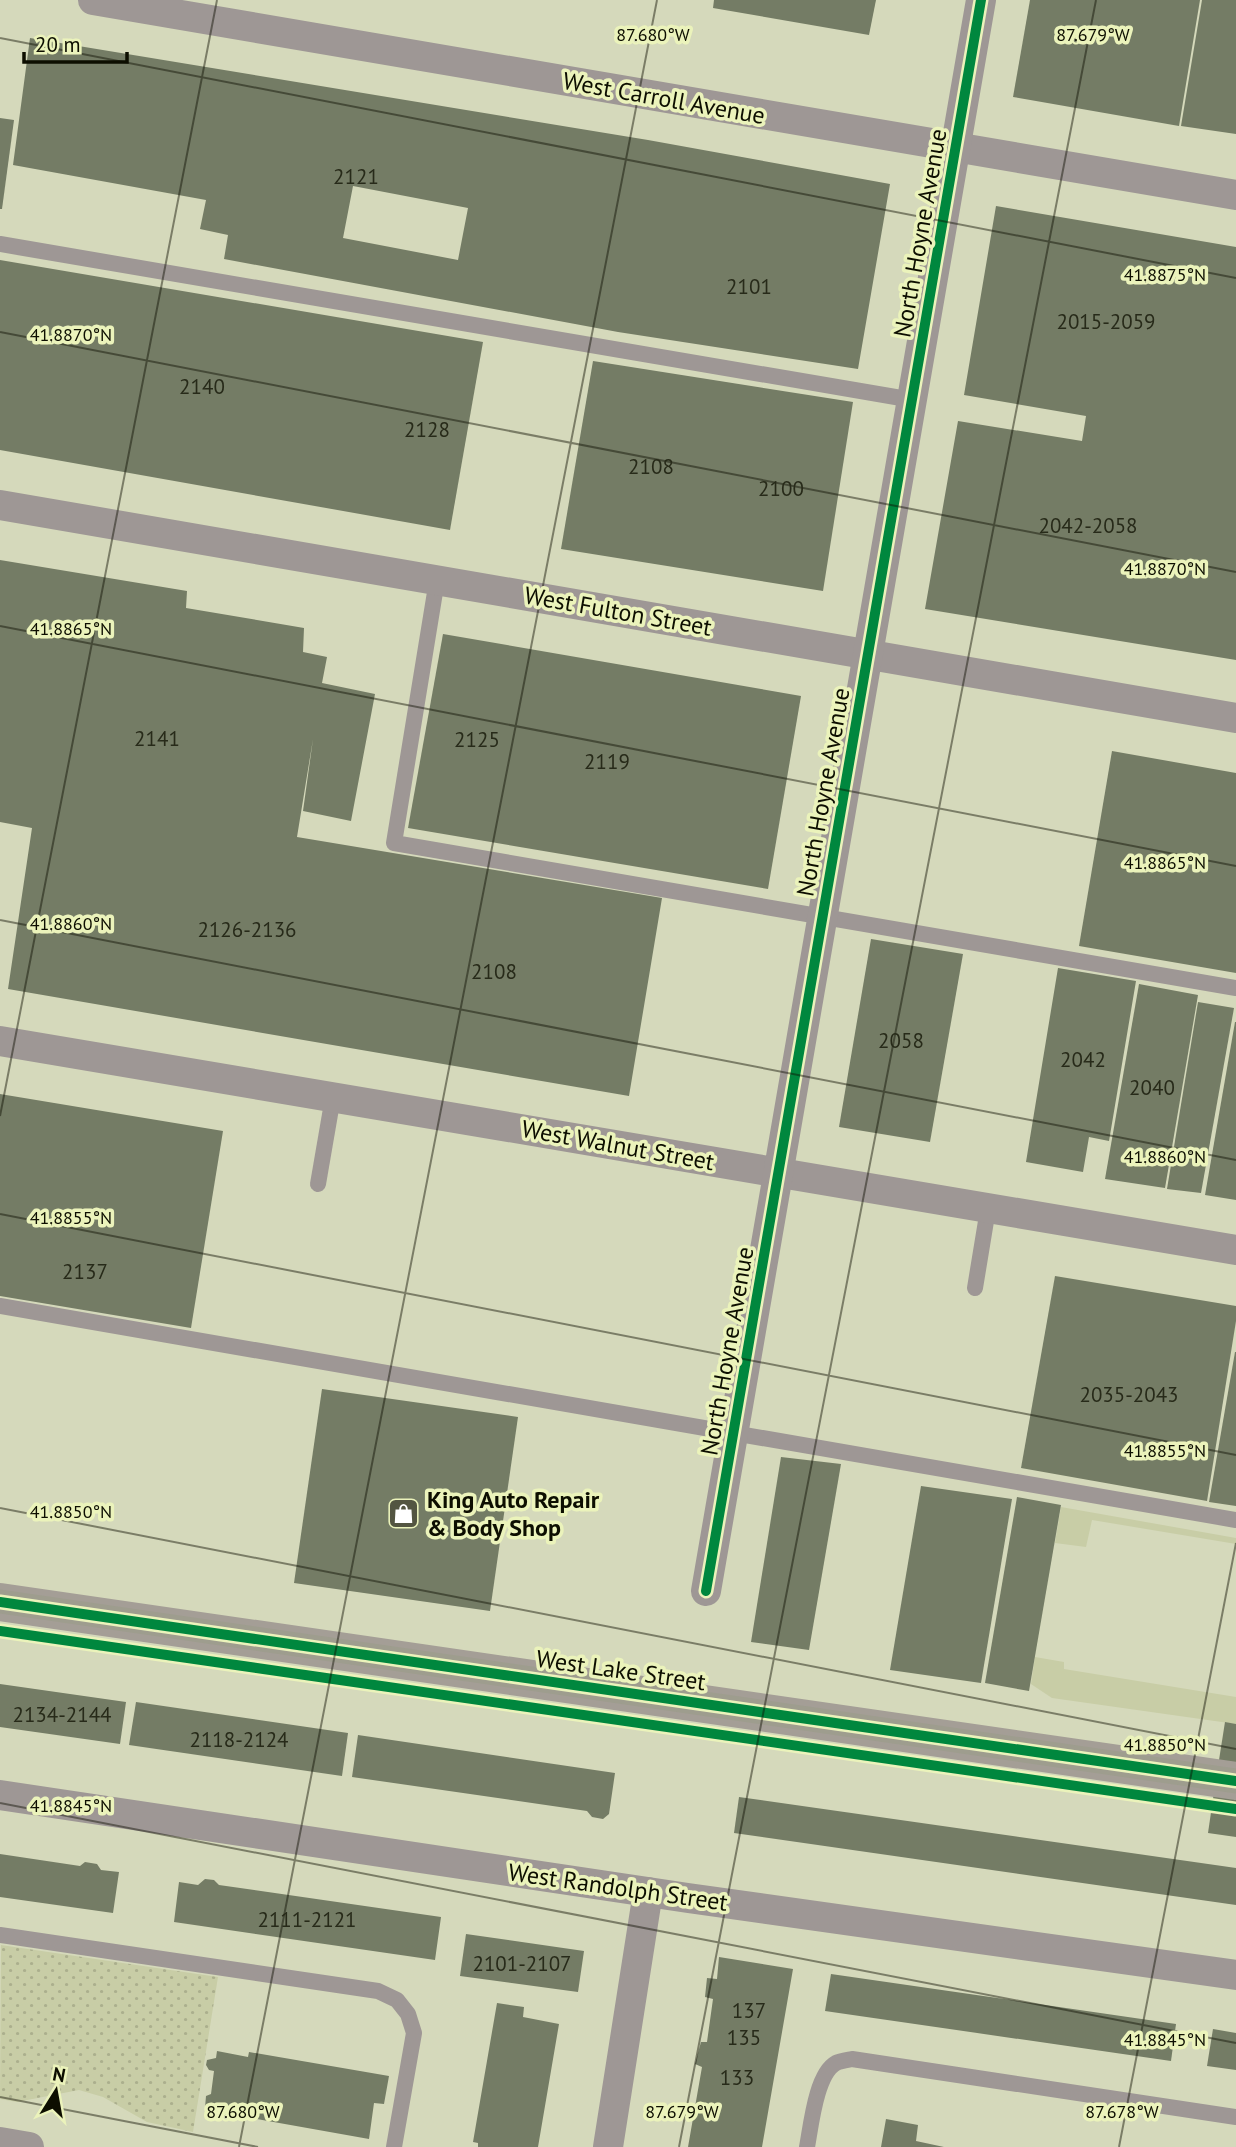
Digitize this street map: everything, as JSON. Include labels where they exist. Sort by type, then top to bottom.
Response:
[{"type":"main road","name":"West Lake Street","points":[[0,1602],[1236,1781]]},
{"type":"street","name":"West Carroll Avenue","points":[[93,0],[1236,195]]},
{"type":"street","name":"North Hoyne Avenue","points":[[706,1591],[981,0]]},
{"type":"street","name":"West Fulton Street","points":[[0,505],[1236,718]]},
{"type":"street","name":"West Walnut Street","points":[[0,1041],[1236,1251]]},
{"type":"street","name":"West Randolph Street","points":[[0,1795],[648,1892],[1236,1975]]},
{"type":"street","points":[[608,2147],[648,1892]]},
{"type":"street","points":[[0,2142],[29,2147]]},
{"type":"lane","points":[[0,244],[913,400]]},
{"type":"lane","points":[[437,580],[394,843],[1236,988]]},
{"type":"lane","points":[[318,1184],[333,1097]]},
{"type":"lane","points":[[975,1289],[988,1209]]},
{"type":"lane","points":[[0,1306],[1236,1520]]},
{"type":"lane","points":[[0,1935],[378,1991],[397,2000],[408,2014],[414,2033],[394,2147]]},
{"type":"lane","points":[[807,2147],[819,2090],[826,2073],[835,2063],[852,2059],[1236,2117]]},
{"type":"green space","points":[[1061,1507],[1236,1538],[1236,1544],[1092,1520],[1086,1547],[1055,1543]]},
{"type":"green space","points":[[1035,1657],[1064,1662],[1064,1669],[1236,1697],[1236,1724],[1052,1698],[1031,1684]]},
{"type":"green space","points":[[1,1945],[218,1977],[193,2132],[147,2122],[103,2097],[79,2090],[17,2102],[0,2099]]},
{"type":"building","points":[[714,0],[876,0],[869,35],[713,8]]},
{"type":"building","points":[[1030,0],[1200,0],[1179,126],[1013,97]]},
{"type":"building","points":[[1202,0],[1236,0],[1236,134],[1181,126]]},
{"type":"building","points":[[30,38],[648,140],[890,184],[858,369],[618,332],[224,259],[228,235],[200,229],[206,200],[13,165]],"holes":[[[353,186],[468,208],[458,260],[343,238]]]},
{"type":"building","points":[[0,118],[14,120],[2,209],[0,209]]},
{"type":"building","points":[[996,206],[1236,247],[1236,660],[925,609],[958,421],[1082,441],[1086,416],[964,395]]},
{"type":"building","points":[[0,260],[483,342],[450,530],[0,450]]},
{"type":"building","points":[[593,361],[853,402],[823,591],[561,549]]},
{"type":"building","points":[[0,560],[187,591],[186,608],[304,628],[303,652],[327,657],[322,683],[375,694],[351,821],[303,811],[313,739],[297,837],[662,898],[629,1096],[8,989],[32,828],[0,822]]},
{"type":"building","points":[[443,634],[801,696],[768,889],[408,828]]},
{"type":"building","points":[[1112,751],[1236,773],[1236,973],[1079,946]]},
{"type":"building","points":[[871,939],[963,954],[930,1142],[839,1127]]},
{"type":"building","points":[[1058,968],[1136,981],[1109,1141],[1089,1137],[1083,1172],[1026,1162]]},
{"type":"building","points":[[1139,984],[1198,995],[1165,1188],[1105,1179]]},
{"type":"building","points":[[1198,1002],[1234,1008],[1201,1193],[1167,1189]]},
{"type":"building","points":[[1236,1022],[1236,1200],[1205,1195]]},
{"type":"building","points":[[0,1094],[223,1131],[191,1328],[0,1296]]},
{"type":"building","points":[[1055,1276],[1236,1306],[1236,1321],[1207,1501],[1021,1468]]},
{"type":"building","points":[[1236,1352],[1236,1506],[1209,1502]]},
{"type":"building","points":[[322,1389],[518,1417],[490,1611],[294,1583]]},
{"type":"building","points":[[781,1457],[841,1464],[809,1650],[751,1642]]},
{"type":"building","points":[[921,1486],[1012,1499],[981,1683],[890,1670]]},
{"type":"building","points":[[1017,1497],[1061,1505],[1029,1691],[985,1683]]},
{"type":"building","points":[[0,1684],[126,1702],[120,1744],[0,1727]]},
{"type":"building","points":[[136,1702],[348,1733],[342,1776],[129,1745]]},
{"type":"building","points":[[1225,1722],[1236,1724],[1236,1766],[1219,1760]]},
{"type":"building","points":[[358,1735],[615,1773],[609,1814],[603,1819],[592,1817],[587,1811],[352,1777]]},
{"type":"building","points":[[1214,1792],[1236,1795],[1236,1837],[1208,1833]]},
{"type":"building","points":[[739,1797],[1236,1868],[1236,1905],[734,1833]]},
{"type":"building","points":[[0,1854],[80,1866],[85,1862],[97,1864],[101,1870],[119,1872],[113,1913],[0,1897]]},
{"type":"building","points":[[205,1879],[214,1880],[219,1885],[441,1917],[435,1960],[174,1922],[179,1882],[198,1885]]},
{"type":"building","points":[[466,1934],[584,1951],[578,1992],[460,1976]]},
{"type":"building","points":[[719,1957],[793,1969],[762,2147],[688,2147],[702,2067],[695,2064],[701,2042],[707,2042],[713,1999],[705,1997],[707,1978],[717,1979]]},
{"type":"building","points":[[831,1974],[1176,2024],[1171,2061],[825,2011]]},
{"type":"building","points":[[497,2003],[524,2007],[523,2017],[559,2024],[538,2147],[478,2147],[478,2143],[473,2142]]},
{"type":"building","points":[[1213,2029],[1236,2033],[1236,2070],[1207,2066]]},
{"type":"building","points":[[217,2051],[248,2057],[249,2052],[389,2076],[384,2104],[374,2103],[369,2139],[228,2114],[220,2117],[210,2115],[205,2108],[206,2096],[211,2094],[214,2071],[209,2070],[206,2065],[207,2060],[216,2058]]},
{"type":"building","points":[[886,2119],[918,2125],[916,2141],[944,2147],[881,2147]]},
{"type":"railway","points":[[0,1592],[1236,1771]]},
{"type":"railway","points":[[0,1611],[1236,1791]]},
{"type":"cycle path","points":[[706,1591],[981,0]]},
{"type":"cycle path","points":[[0,1602],[1236,1781]]},
{"type":"cycle path","points":[[0,1631],[1236,1809]]},
{"type":"place","name":"King Auto Repair & Body Shop","points":[[404,1513]]}]
